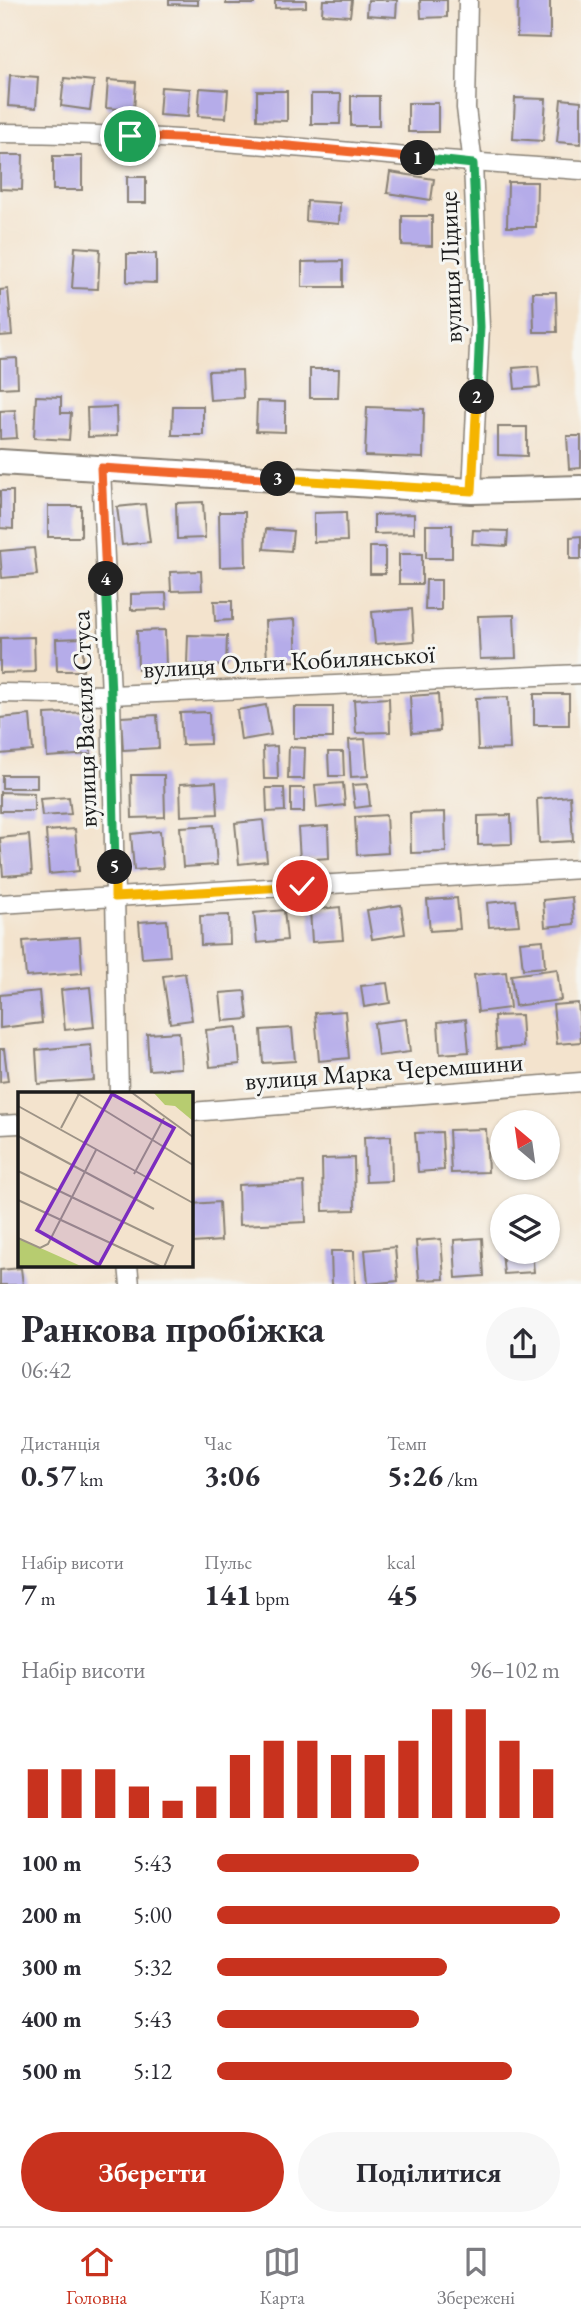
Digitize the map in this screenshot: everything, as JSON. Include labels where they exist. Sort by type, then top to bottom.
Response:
[{"type":"main road","points":[[0,462],[472,491],[581,488]]},
{"type":"street","name":"вулиця Лідице","points":[[468,0],[466,108],[473,164],[480,327],[472,491]]},
{"type":"street","points":[[0,133],[224,140],[473,164],[581,170]]},
{"type":"street","name":"вулиця Василя Стуса","points":[[101,468],[111,695],[119,1092]]},
{"type":"street","name":"вулиця Ольги Кобилянської","points":[[0,693],[111,695],[581,674]]},
{"type":"street","points":[[0,904],[581,869]]},
{"type":"street","name":"вулиця Марка Черемшини","points":[[192,1112],[581,1082]]},
{"type":"street","points":[[0,1125],[18,1124]]},
{"type":"building","points":[[169,0],[198,0],[198,5],[169,4]]},
{"type":"building","points":[[226,0],[254,0],[254,4],[226,4]]},
{"type":"building","points":[[275,0],[306,0],[306,7],[275,8]]},
{"type":"building","points":[[323,0],[352,0],[350,16],[322,14]]},
{"type":"building","points":[[368,0],[397,0],[396,17],[367,15]]},
{"type":"building","points":[[420,0],[447,0],[447,17],[421,18]]},
{"type":"building","points":[[518,0],[550,0],[550,38],[517,37]]},
{"type":"building","points":[[10,75],[38,77],[36,108],[8,106]]},
{"type":"building","points":[[64,78],[94,81],[90,110],[61,106]]},
{"type":"building","points":[[108,80],[136,82],[134,110],[106,108]]},
{"type":"building","points":[[161,87],[190,89],[188,117],[159,115]]},
{"type":"building","points":[[200,88],[228,90],[226,118],[198,116]]},
{"type":"building","points":[[257,91],[287,91],[287,121],[257,120]]},
{"type":"building","points":[[311,94],[341,94],[340,124],[311,124]]},
{"type":"building","points":[[351,96],[379,96],[379,126],[351,126]]},
{"type":"building","points":[[515,98],[546,99],[543,141],[513,139]]},
{"type":"building","points":[[561,99],[581,101],[581,144],[557,142]]},
{"type":"building","points":[[408,103],[438,103],[438,132],[408,132]]},
{"type":"building","points":[[0,155],[23,155],[22,190],[0,189]]},
{"type":"building","points":[[53,156],[82,156],[82,190],[53,190]]},
{"type":"building","points":[[390,172],[434,179],[431,200],[387,193]]},
{"type":"building","points":[[127,177],[146,177],[146,203],[127,203]]},
{"type":"building","points":[[508,182],[537,182],[536,227],[507,227]]},
{"type":"building","points":[[307,201],[340,203],[339,224],[306,221]]},
{"type":"building","points":[[402,216],[432,216],[432,246],[402,245]]},
{"type":"building","points":[[75,247],[100,249],[98,289],[72,288]]},
{"type":"building","points":[[127,254],[156,254],[156,283],[127,282]]},
{"type":"building","points":[[343,261],[343,287],[302,287],[302,262]]},
{"type":"building","points":[[8,289],[12,335],[0,336],[0,290]]},
{"type":"building","points":[[533,292],[556,292],[557,332],[534,332]]},
{"type":"building","points":[[17,358],[18,387],[0,388],[0,359]]},
{"type":"building","points":[[538,366],[540,387],[515,389],[513,368]]},
{"type":"building","points":[[310,369],[339,369],[338,398],[310,398]]},
{"type":"building","points":[[242,370],[243,398],[210,400],[208,371]]},
{"type":"building","points":[[36,396],[61,397],[61,413],[71,413],[69,440],[34,438]]},
{"type":"building","points":[[257,401],[285,402],[285,432],[256,431]]},
{"type":"building","points":[[173,406],[203,406],[203,435],[172,435]]},
{"type":"building","points":[[116,407],[117,436],[88,437],[87,408]]},
{"type":"building","points":[[367,407],[424,409],[423,458],[365,456]]},
{"type":"building","points":[[15,410],[17,438],[0,439],[0,411]]},
{"type":"building","points":[[498,427],[527,427],[527,456],[498,455]]},
{"type":"building","points":[[567,436],[581,436],[581,468],[569,469]]},
{"type":"building","points":[[0,491],[13,491],[13,529],[0,528]]},
{"type":"building","points":[[203,502],[205,538],[177,539],[176,503]]},
{"type":"building","points":[[145,504],[150,542],[122,545],[117,507]]},
{"type":"building","points":[[48,506],[81,506],[81,537],[48,537]]},
{"type":"building","points":[[219,512],[245,512],[246,566],[220,567]]},
{"type":"building","points":[[346,512],[347,541],[314,542],[314,513]]},
{"type":"building","points":[[414,514],[414,533],[374,534],[374,515]]},
{"type":"building","points":[[426,525],[452,525],[452,558],[426,558]]},
{"type":"building","points":[[266,529],[293,531],[291,551],[264,549]]},
{"type":"building","points":[[473,530],[508,531],[507,546],[472,544]]},
{"type":"building","points":[[581,536],[581,559],[570,559],[570,537]]},
{"type":"building","points":[[370,547],[385,547],[385,574],[370,574]]},
{"type":"building","points":[[34,548],[37,575],[2,578],[0,551]]},
{"type":"building","points":[[399,554],[422,554],[422,584],[399,584]]},
{"type":"building","points":[[201,571],[202,590],[171,591],[170,572]]},
{"type":"building","points":[[426,580],[441,580],[441,610],[425,610]]},
{"type":"building","points":[[166,593],[167,609],[131,610],[131,594]]},
{"type":"building","points":[[214,601],[232,601],[232,620],[215,621]]},
{"type":"building","points":[[412,609],[414,641],[375,644],[372,612]]},
{"type":"building","points":[[514,615],[516,658],[480,659],[478,616]]},
{"type":"building","points":[[295,619],[297,661],[267,662],[265,621]]},
{"type":"building","points":[[165,630],[166,669],[138,670],[137,631]]},
{"type":"building","points":[[188,635],[227,636],[226,666],[187,664]]},
{"type":"building","points":[[34,637],[35,672],[0,673],[0,638]]},
{"type":"building","points":[[83,638],[83,671],[57,671],[56,639]]},
{"type":"building","points":[[438,694],[440,731],[412,733],[410,696]]},
{"type":"building","points":[[534,694],[569,694],[569,725],[534,725]]},
{"type":"building","points":[[508,697],[510,749],[478,750],[476,698]]},
{"type":"building","points":[[389,698],[390,732],[356,733],[354,700]]},
{"type":"building","points":[[266,705],[271,735],[241,740],[237,710]]},
{"type":"building","points":[[294,707],[333,707],[333,738],[294,738]]},
{"type":"building","points":[[89,712],[91,754],[47,757],[45,714]]},
{"type":"building","points":[[209,712],[210,744],[182,745],[180,713]]},
{"type":"building","points":[[30,715],[33,751],[0,754],[0,718]]},
{"type":"building","points":[[157,715],[159,748],[123,750],[121,717]]},
{"type":"building","points":[[365,739],[368,776],[351,777],[349,740]]},
{"type":"building","points":[[277,746],[278,779],[264,779],[263,747]]},
{"type":"building","points":[[289,747],[305,748],[304,779],[288,779]]},
{"type":"building","points":[[328,752],[343,752],[344,776],[329,776]]},
{"type":"building","points":[[2,775],[37,775],[37,788],[2,788]]},
{"type":"building","points":[[131,775],[164,775],[165,817],[132,818]]},
{"type":"building","points":[[216,782],[218,814],[181,816],[180,784]]},
{"type":"building","points":[[343,783],[345,805],[317,808],[315,785]]},
{"type":"building","points":[[368,784],[370,806],[355,808],[352,785]]},
{"type":"building","points":[[266,788],[284,788],[285,811],[267,812]]},
{"type":"building","points":[[291,788],[304,788],[304,812],[291,812]]},
{"type":"building","points":[[0,792],[34,793],[34,811],[0,811]]},
{"type":"building","points":[[570,796],[573,841],[539,843],[537,799]]},
{"type":"building","points":[[69,797],[71,814],[42,816],[40,799]]},
{"type":"building","points":[[445,812],[446,852],[411,853],[410,813]]},
{"type":"building","points":[[386,815],[388,853],[357,855],[355,817]]},
{"type":"building","points":[[511,815],[512,844],[478,845],[478,816]]},
{"type":"building","points":[[263,820],[267,861],[239,864],[235,823]]},
{"type":"building","points":[[214,825],[217,865],[183,867],[180,827]]},
{"type":"building","points":[[328,826],[329,858],[300,860],[298,828]]},
{"type":"building","points":[[75,829],[79,871],[49,874],[46,831]]},
{"type":"building","points":[[160,831],[163,868],[134,870],[131,834]]},
{"type":"building","points":[[29,835],[32,874],[3,876],[0,838]]},
{"type":"building","points":[[572,897],[574,924],[545,927],[543,900]]},
{"type":"building","points":[[457,898],[460,929],[430,931],[427,900]]},
{"type":"building","points":[[516,900],[519,925],[489,927],[487,903]]},
{"type":"building","points":[[401,905],[405,934],[372,939],[367,910]]},
{"type":"building","points":[[340,907],[343,940],[312,942],[310,910]]},
{"type":"building","points":[[284,910],[287,940],[257,943],[254,913]]},
{"type":"building","points":[[229,915],[230,944],[201,945],[200,916]]},
{"type":"building","points":[[167,920],[170,956],[142,958],[139,922]]},
{"type":"building","points":[[80,937],[82,973],[26,977],[23,941]]},
{"type":"building","points":[[543,940],[545,967],[523,969],[520,942]]},
{"type":"building","points":[[557,969],[561,1000],[515,1006],[511,975]]},
{"type":"building","points":[[506,972],[510,1008],[478,1012],[474,975]]},
{"type":"building","points":[[185,973],[192,1020],[170,1023],[163,976]]},
{"type":"building","points":[[387,983],[390,1003],[364,1007],[361,986]]},
{"type":"building","points":[[90,987],[94,1027],[65,1030],[61,990]]},
{"type":"building","points":[[39,991],[42,1023],[0,1028],[0,995]]},
{"type":"building","points":[[245,991],[248,1019],[223,1021],[220,993]]},
{"type":"building","points":[[578,1003],[581,1042],[557,1044],[553,1005]]},
{"type":"building","points":[[345,1011],[349,1058],[319,1061],[315,1013]]},
{"type":"building","points":[[521,1015],[523,1047],[496,1049],[494,1016]]},
{"type":"building","points":[[406,1019],[410,1052],[378,1056],[374,1023]]},
{"type":"building","points":[[466,1019],[469,1052],[440,1054],[438,1022]]},
{"type":"building","points":[[237,1027],[240,1064],[210,1067],[206,1030]]},
{"type":"building","points":[[292,1028],[295,1061],[263,1063],[261,1030]]},
{"type":"building","points":[[179,1032],[181,1068],[149,1070],[147,1034]]},
{"type":"building","points":[[91,1045],[94,1080],[38,1084],[36,1050]]},
{"type":"building","points":[[0,1049],[4,1049],[8,1081],[0,1082]]},
{"type":"building","points":[[486,1129],[488,1172],[451,1173],[449,1130]]},
{"type":"building","points":[[442,1132],[444,1170],[418,1172],[415,1133]]},
{"type":"building","points":[[391,1136],[392,1181],[366,1182],[364,1137]]},
{"type":"building","points":[[354,1158],[355,1210],[323,1211],[322,1159]]},
{"type":"building","points":[[304,1182],[306,1222],[239,1225],[238,1185]]},
{"type":"building","points":[[219,1202],[221,1241],[193,1243],[192,1204]]},
{"type":"building","points":[[482,1238],[484,1276],[456,1278],[454,1240]]},
{"type":"building","points":[[441,1239],[444,1279],[419,1280],[416,1241]]},
{"type":"building","points":[[395,1247],[398,1281],[368,1284],[365,1250]]},
{"type":"building","points":[[331,1251],[354,1251],[355,1284],[332,1284]]},
{"type":"building","points":[[503,1264],[533,1264],[534,1272],[504,1274]]},
{"type":"building","points":[[21,1268],[23,1284],[0,1284],[0,1270]]},
{"type":"route","points":[[130,136],[224,140],[473,164],[480,327],[472,491],[101,468],[111,695],[115,897],[302,886]]}]
